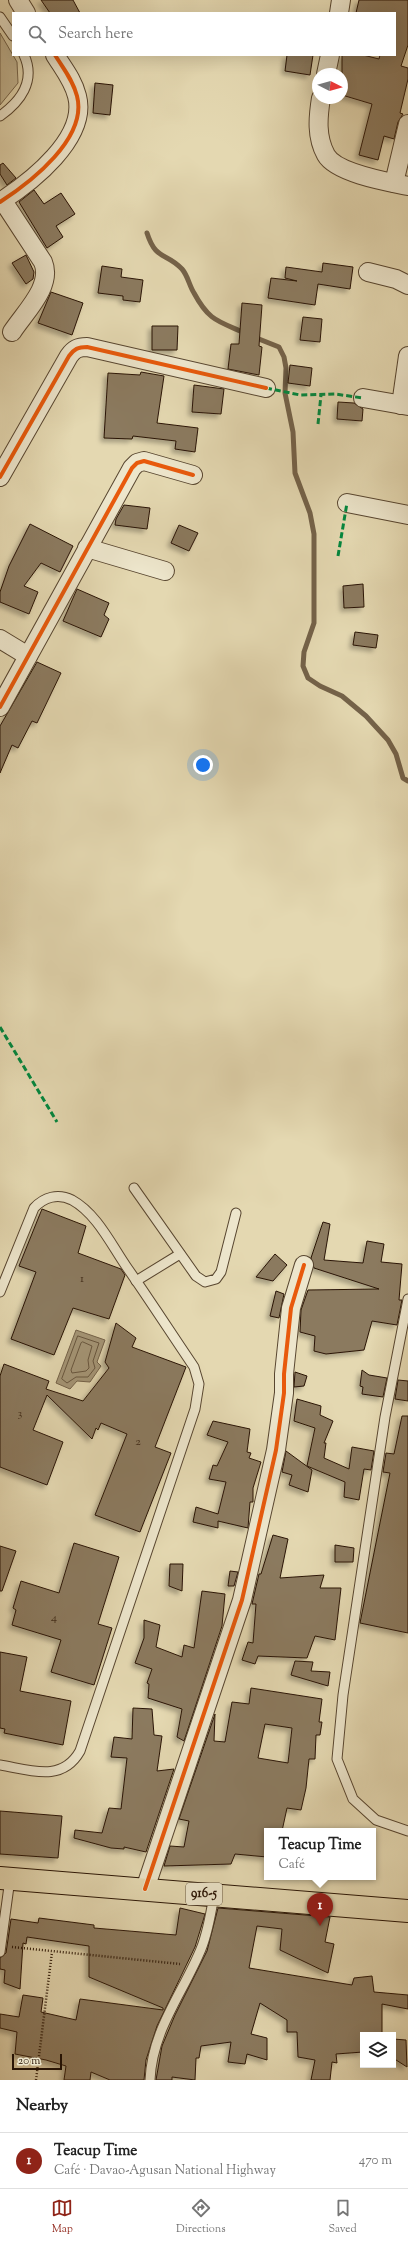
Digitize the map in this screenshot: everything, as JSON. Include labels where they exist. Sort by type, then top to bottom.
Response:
[{"type":"main road","name":"916-5","points":[[5,1878],[408,1911]]},
{"type":"street","points":[[18,0],[25,12]]},
{"type":"street","points":[[339,12],[341,0]]},
{"type":"street","points":[[12,332],[44,284],[46,270],[1,201],[58,153],[69,140],[75,126],[78,112],[77,97],[71,80],[56,56]]},
{"type":"street","points":[[327,68],[330,56]]},
{"type":"street","points":[[320,104],[318,122],[326,156],[344,169],[401,185],[408,124]]},
{"type":"street","points":[[368,272],[396,279],[408,285]]},
{"type":"street","points":[[0,477],[69,356],[73,350],[79,347],[87,347],[266,388]]},
{"type":"street","points":[[363,398],[404,405],[408,356]]},
{"type":"street","points":[[0,707],[132,468],[137,463],[152,462],[193,475]]},
{"type":"street","points":[[347,503],[408,516]]},
{"type":"street","points":[[87,548],[165,571]]},
{"type":"street","points":[[0,639],[28,656]]},
{"type":"street","points":[[145,1889],[242,1600],[276,1450],[291,1308],[304,1265]]},
{"type":"lane","points":[[0,17],[12,35]]},
{"type":"lane","points":[[0,116],[14,107],[23,94],[28,82],[27,61],[24,56]]},
{"type":"lane","points":[[134,1188],[199,1280],[211,1282],[216,1279],[221,1272],[236,1213]]},
{"type":"lane","points":[[0,1292],[34,1208],[40,1201],[51,1197],[62,1196],[73,1201],[85,1210],[96,1222],[194,1367],[199,1384],[198,1397],[80,1751],[75,1760],[66,1768],[49,1772],[0,1765]]},
{"type":"lane","points":[[136,1281],[180,1254]]},
{"type":"lane","points":[[408,1299],[384,1425],[343,1695],[337,1759],[353,1799],[376,1820],[408,1831]]},
{"type":"lane","points":[[0,1949],[5,1878]]},
{"type":"lane","points":[[150,2080],[152,2059],[163,2025],[193,1966],[206,1935],[214,1895]]},
{"type":"path","points":[[0,1949],[52,1951],[193,1966]]},
{"type":"path","points":[[36,2080],[52,1951]]},
{"type":"shaded area","points":[[0,33],[12,56],[17,62],[18,83],[0,105]]},
{"type":"water","points":[[76,1330],[105,1340],[97,1362],[101,1366],[90,1382],[77,1381],[70,1389],[56,1383]]},
{"type":"building","points":[[41,0],[73,0],[79,12],[49,12]]},
{"type":"building","points":[[359,0],[408,0],[408,45],[401,66],[408,68],[408,79],[400,113],[403,114],[398,122],[394,139],[384,136],[378,160],[359,155],[372,104],[348,97],[348,68],[342,68],[342,56],[367,56],[379,59],[380,56],[396,56],[396,12],[356,12]]},
{"type":"building","points":[[287,56],[313,56],[310,75],[285,71]]},
{"type":"building","points":[[95,83],[113,85],[110,115],[93,113]]},
{"type":"building","points":[[3,163],[16,178],[7,185],[0,174],[0,165]]},
{"type":"building","points":[[34,190],[44,204],[61,193],[75,214],[56,226],[63,237],[47,248],[19,202]]},
{"type":"building","points":[[26,255],[34,272],[33,279],[26,284],[12,263]]},
{"type":"building","points":[[323,263],[353,267],[350,289],[318,284],[315,305],[268,298],[271,278],[297,281],[285,278],[286,267],[322,272]]},
{"type":"building","points":[[102,266],[122,269],[121,277],[143,280],[140,302],[123,300],[123,296],[98,293]]},
{"type":"building","points":[[51,292],[83,303],[72,335],[38,323]]},
{"type":"building","points":[[242,303],[262,305],[259,346],[262,347],[259,375],[228,369],[231,344],[239,344]]},
{"type":"building","points":[[303,317],[322,319],[320,342],[300,340]]},
{"type":"building","points":[[152,326],[178,326],[177,350],[152,350]]},
{"type":"building","points":[[290,365],[312,368],[310,386],[288,383]]},
{"type":"building","points":[[141,372],[164,376],[157,423],[198,428],[195,452],[175,449],[176,441],[133,436],[132,439],[104,438],[108,373],[140,375]]},
{"type":"building","points":[[194,385],[224,389],[221,414],[192,412]]},
{"type":"building","points":[[338,402],[354,403],[363,409],[362,421],[337,419]]},
{"type":"building","points":[[124,505],[150,508],[147,529],[115,525],[116,519]]},
{"type":"building","points":[[30,524],[73,546],[60,572],[41,563],[24,586],[38,592],[29,614],[0,602],[0,592],[9,566]]},
{"type":"building","points":[[179,525],[198,533],[189,551],[171,543]]},
{"type":"building","points":[[363,584],[364,607],[344,608],[343,586]]},
{"type":"building","points":[[77,589],[109,603],[104,615],[109,619],[101,637],[63,621]]},
{"type":"building","points":[[355,632],[378,635],[376,648],[353,645]]},
{"type":"building","points":[[37,662],[61,673],[37,723],[32,721],[18,748],[12,745],[0,773],[0,726]]},
{"type":"building","points":[[42,1209],[86,1226],[78,1253],[121,1269],[125,1275],[109,1319],[73,1308],[54,1355],[11,1339],[36,1272],[19,1266]]},
{"type":"building","points":[[323,1222],[330,1224],[324,1260],[363,1263],[367,1241],[384,1244],[381,1262],[402,1264],[399,1300],[402,1300],[397,1325],[372,1321],[364,1350],[326,1354],[314,1351],[315,1336],[300,1332],[301,1310],[308,1290],[379,1289],[314,1268],[311,1258]]},
{"type":"building","points":[[275,1254],[287,1265],[273,1281],[256,1277]]},
{"type":"building","points":[[276,1291],[284,1294],[279,1318],[270,1316]]},
{"type":"building","points":[[116,1323],[136,1338],[132,1347],[186,1367],[155,1447],[171,1453],[140,1532],[95,1515],[127,1434],[101,1423],[98,1430],[96,1428],[92,1439],[47,1395],[33,1430],[63,1442],[47,1485],[0,1467],[0,1376],[4,1364],[49,1381],[46,1389],[83,1401],[109,1368],[105,1362]]},
{"type":"building","points":[[362,1370],[369,1375],[387,1378],[383,1397],[362,1394],[363,1387],[360,1386]]},
{"type":"building","points":[[295,1372],[307,1376],[304,1386],[294,1387]]},
{"type":"building","points":[[398,1380],[408,1381],[408,1401],[395,1399]]},
{"type":"building","points":[[297,1399],[321,1406],[320,1415],[333,1421],[324,1443],[326,1443],[324,1458],[349,1469],[352,1447],[374,1451],[371,1470],[364,1469],[359,1500],[344,1497],[345,1482],[307,1466],[315,1428],[294,1421]]},
{"type":"building","points":[[402,1416],[408,1416],[408,1633],[360,1623],[390,1473],[383,1472],[386,1453],[394,1454]]},
{"type":"building","points":[[213,1421],[250,1429],[247,1452],[251,1453],[249,1458],[261,1462],[253,1488],[253,1502],[250,1502],[248,1528],[218,1521],[218,1528],[193,1522],[196,1507],[218,1514],[226,1482],[209,1479],[213,1465],[217,1466],[228,1442],[207,1435]]},
{"type":"building","points":[[286,1451],[312,1470],[308,1492],[289,1485],[292,1475],[282,1472]]},
{"type":"building","points":[[273,1535],[288,1539],[280,1578],[324,1575],[320,1588],[341,1588],[335,1640],[315,1636],[307,1658],[258,1656],[255,1664],[242,1660],[248,1642],[253,1643],[256,1604],[252,1604],[259,1574],[261,1574]]},
{"type":"building","points":[[74,1543],[119,1557],[98,1624],[112,1628],[94,1685],[51,1672],[61,1640],[12,1625],[16,1610],[13,1608],[21,1581],[59,1593]]},
{"type":"building","points":[[335,1545],[354,1548],[353,1562],[335,1562]]},
{"type":"building","points":[[0,1546],[16,1551],[2,1591],[0,1591]]},
{"type":"building","points":[[170,1564],[183,1564],[182,1591],[169,1586]]},
{"type":"building","points":[[230,1571],[238,1572],[234,1586],[228,1586]]},
{"type":"building","points":[[202,1591],[225,1594],[222,1626],[184,1741],[177,1737],[182,1709],[148,1698],[149,1684],[147,1683],[152,1669],[135,1663],[144,1638],[144,1620],[160,1625],[156,1647],[182,1657],[184,1645],[194,1648]]},
{"type":"building","points":[[0,1652],[27,1657],[20,1691],[71,1701],[63,1745],[4,1733],[5,1729],[0,1728]]},
{"type":"building","points":[[295,1661],[313,1662],[311,1671],[330,1672],[328,1686],[291,1675]]},
{"type":"building","points":[[251,1688],[322,1699],[319,1722],[322,1722],[320,1735],[316,1735],[315,1759],[309,1759],[306,1788],[301,1810],[287,1808],[283,1828],[264,1828],[264,1857],[235,1854],[231,1864],[164,1866],[170,1846],[184,1847],[189,1821],[179,1819],[215,1714],[214,1741],[225,1742],[232,1702],[249,1704]],"holes":[[[265,1724],[292,1728],[288,1763],[258,1758]]]},
{"type":"building","points":[[133,1708],[152,1709],[154,1735],[162,1736],[157,1771],[174,1769],[146,1852],[124,1847],[124,1849],[111,1848],[74,1838],[75,1830],[102,1833],[109,1808],[121,1809],[127,1758],[111,1757],[114,1737],[132,1739]]},
{"type":"building","points":[[0,1811],[62,1816],[58,1858],[0,1854]]},
{"type":"building","points":[[180,1908],[205,1914],[195,1947],[157,2026],[146,2060],[144,2080],[110,2080],[91,2072],[90,2080],[64,2080],[66,2066],[46,2060],[15,2054],[17,2032],[0,2028],[0,2014],[19,2017],[23,1995],[43,1998],[41,2012],[76,2020],[80,1999],[163,2010],[163,2008],[89,1977],[89,1946],[27,1937],[26,1944],[23,1943],[20,1989],[4,1983],[5,1970],[0,1969],[0,1958],[6,1953],[11,1919],[38,1923],[39,1918],[94,1925],[94,1928],[176,1935]]},
{"type":"building","points":[[218,1908],[330,1917],[325,1942],[334,1944],[328,1973],[280,1950],[282,1929],[257,1926],[249,1968],[352,1985],[354,1978],[372,1976],[374,1992],[408,1995],[408,2009],[382,2004],[382,2032],[360,2032],[360,2052],[336,2054],[337,2063],[332,2062],[330,2080],[311,2080],[315,2060],[298,2057],[297,2032],[287,2032],[287,2020],[260,2003],[251,2034],[267,2038],[267,2060],[247,2054],[245,2064],[228,2062],[231,2042],[201,2046],[199,2058],[196,2058],[195,2080],[172,2077],[172,2080],[156,2080],[162,2046],[175,2015],[207,1951]]},
{"type":"building","points":[[396,2039],[406,2040],[407,2067],[396,2060]]},
{"type":"waterway","points":[[147,233],[154,248],[182,269],[192,290],[204,309],[215,319],[245,333]]},
{"type":"waterway","points":[[254,337],[279,347],[284,357],[286,368],[285,393],[293,432],[295,473],[310,513],[314,534],[314,623],[304,652],[303,666],[308,678],[320,686],[342,696],[366,716],[388,740],[396,754],[403,778],[408,781]]},
{"type":"marked path","points":[[266,388],[300,395],[335,394],[363,398]]},
{"type":"marked path","points":[[318,424],[321,395]]},
{"type":"marked path","points":[[338,556],[347,503]]},
{"type":"marked path","points":[[0,1027],[57,1122]]},
{"type":"cycle path","points":[[0,202],[41,171],[66,143],[74,127],[78,112],[77,96],[70,79],[56,56]]},
{"type":"cycle path","points":[[0,477],[69,356],[79,348],[87,347],[266,388]]},
{"type":"cycle path","points":[[0,707],[132,468],[137,463],[144,461],[193,475]]},
{"type":"cycle path","points":[[145,1889],[242,1600],[276,1450],[284,1393],[284,1374],[291,1308],[304,1265]]},
{"type":"place","name":"Teacup Time","points":[[320,1926]]}]
